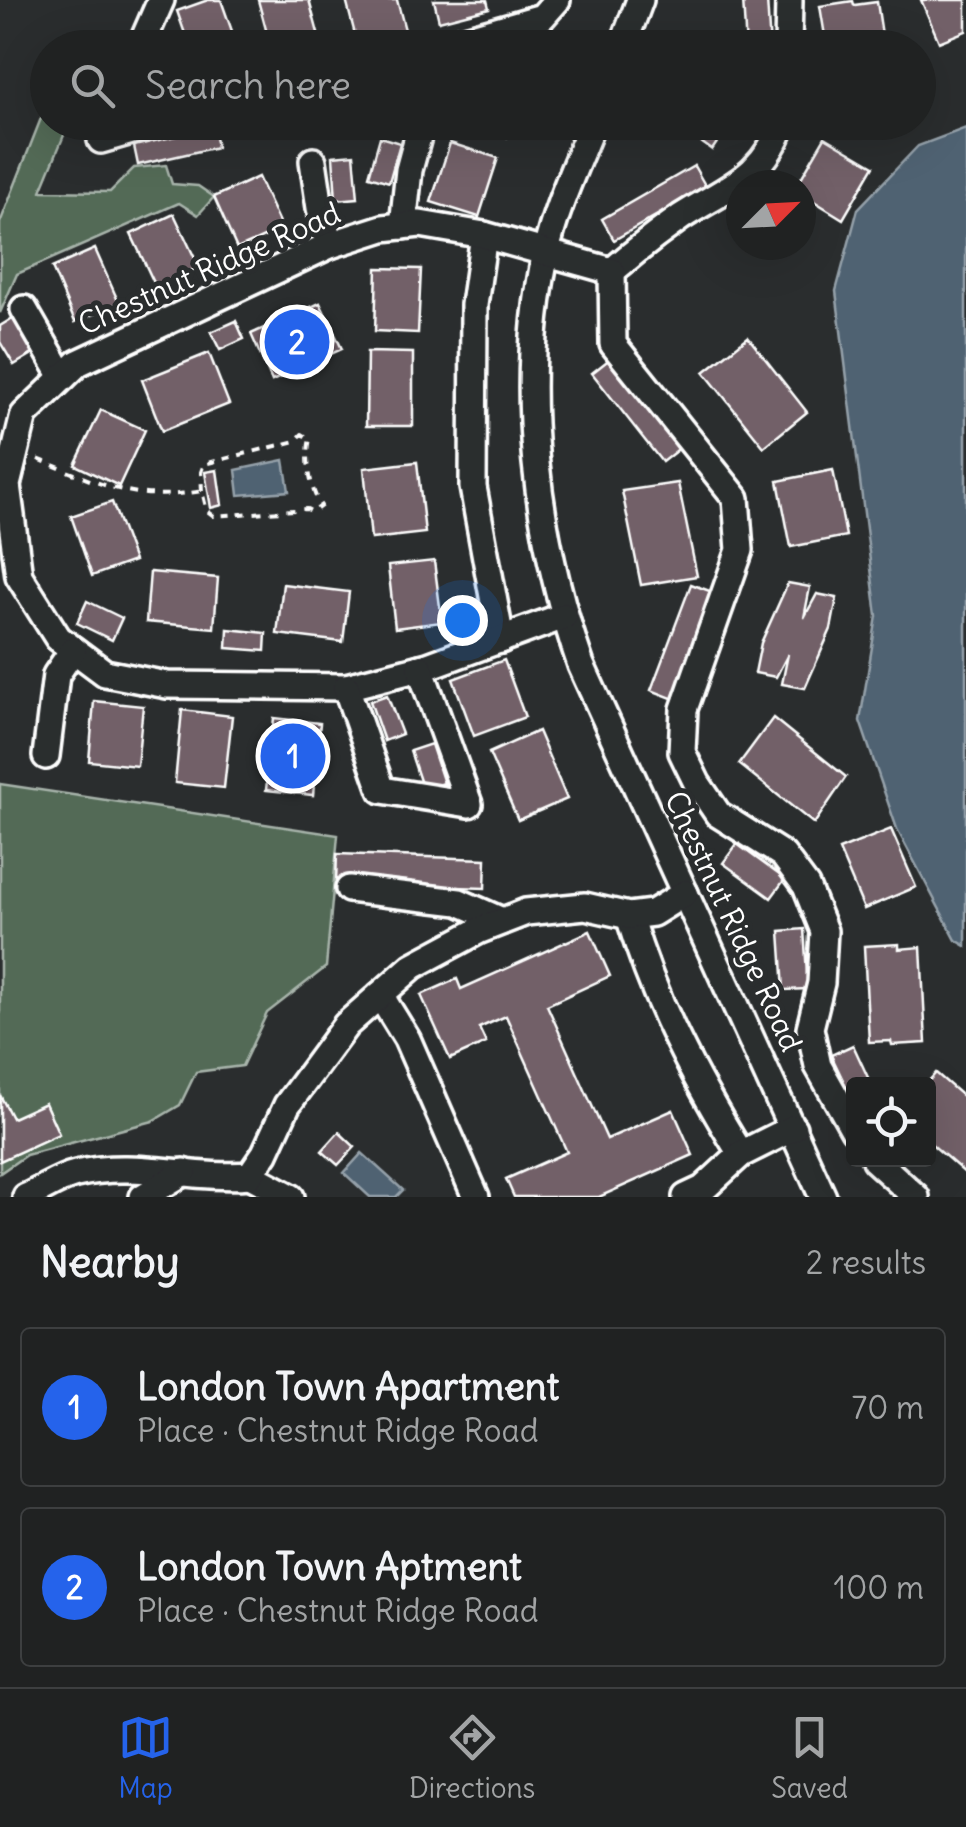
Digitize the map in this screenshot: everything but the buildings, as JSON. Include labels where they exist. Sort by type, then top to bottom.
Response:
[{"type":"street","points":[[148,30],[160,0]]},
{"type":"street","points":[[499,30],[542,18],[558,0]]},
{"type":"street","points":[[629,30],[640,0]]},
{"type":"street","points":[[789,30],[790,0]]},
{"type":"street","points":[[403,226],[408,170],[417,140]]},
{"type":"street","name":"Chestnut Ridge Road","points":[[586,140],[546,252],[534,342],[535,448],[549,552],[564,616],[582,665],[824,1197]]},
{"type":"street","points":[[612,272],[686,214],[737,186],[772,151],[777,140]]},
{"type":"street","points":[[313,160],[330,245]]},
{"type":"street","name":"Chestnut Ridge Road","points":[[546,252],[420,224],[383,228],[330,245],[84,359],[24,414],[7,485],[20,576],[58,638],[105,673],[167,685],[346,688],[420,668],[564,616]]},
{"type":"street","points":[[484,236],[474,305],[473,487],[500,640]]},
{"type":"street","points":[[546,252],[612,272]]},
{"type":"street","points":[[612,272],[612,344],[736,498],[740,550],[684,709],[682,752],[697,784],[718,814],[784,856],[806,886],[824,931],[821,983],[810,1028],[818,1066],[846,1116]]},
{"type":"street","points":[[24,309],[64,377]]},
{"type":"street","points":[[46,756],[56,674],[74,650]]},
{"type":"street","points":[[346,688],[382,790],[469,804],[420,668]]},
{"type":"street","points":[[350,889],[459,902],[502,922]]},
{"type":"street","points":[[255,1186],[286,1105],[346,1025],[413,966],[526,912],[585,906],[628,916],[652,913],[685,893]]},
{"type":"street","points":[[628,916],[647,978],[694,1078],[742,1154]]},
{"type":"street","points":[[380,995],[407,1038],[476,1197]]},
{"type":"street","points":[[686,1197],[702,1189],[742,1154],[793,1128]]},
{"type":"street","points":[[880,1167],[916,1197]]},
{"type":"street","points":[[26,1197],[76,1174],[143,1169],[229,1177],[291,1197]]},
{"type":"street","points":[[143,1197],[184,1172]]},
{"type":"path","points":[[302,434],[310,439],[307,449],[315,498],[320,504],[318,511],[214,516],[207,511],[202,491],[201,472],[208,462],[296,440],[302,434]]},
{"type":"path","points":[[15,450],[116,490],[165,497],[202,491]]},
{"type":"green space","points":[[33,140],[62,140],[41,191],[110,192],[134,168],[166,165],[172,184],[198,186],[214,197],[198,215],[179,203],[17,274],[0,313],[0,223]]},
{"type":"green space","points":[[0,784],[338,835],[326,967],[267,1013],[242,1066],[196,1072],[180,1105],[153,1121],[26,1155],[0,1173]]},
{"type":"water","points":[[966,128],[966,946],[956,940],[897,829],[860,721],[877,616],[836,291],[858,209],[918,146]]},
{"type":"water","points":[[284,460],[289,491],[239,495],[236,470]]},
{"type":"water","points":[[362,1153],[403,1190],[396,1197],[370,1197],[344,1173]]},
{"type":"place","name":"London Town Aptment","points":[[297,342]]},
{"type":"place","name":"London Town Apartment","points":[[293,756]]}]
